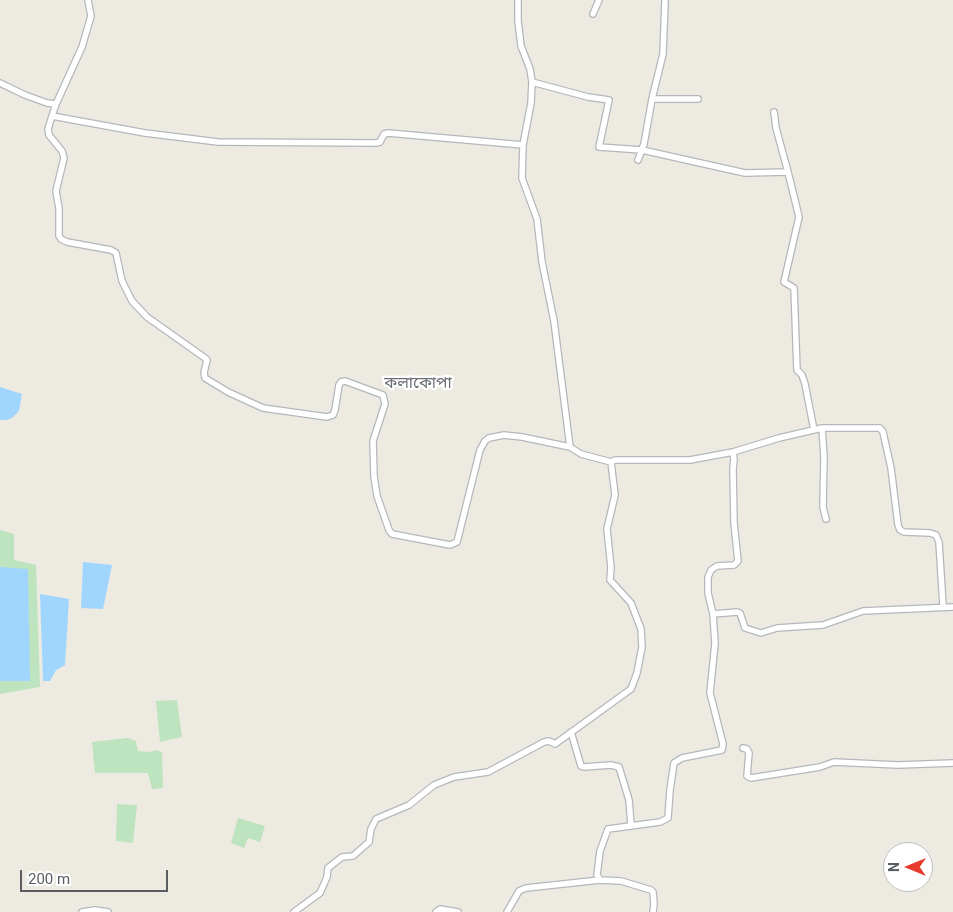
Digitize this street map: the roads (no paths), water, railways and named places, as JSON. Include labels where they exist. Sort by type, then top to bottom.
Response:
[{"type":"street","points":[[88,0],[91,16],[82,47],[56,104],[48,129],[49,135],[62,151],[64,158],[56,191],[59,236],[63,240],[111,250],[116,253],[122,281],[132,301],[147,317],[207,360],[204,373],[205,378],[228,392],[263,408],[327,417],[333,415],[341,382],[345,381],[383,395],[385,404],[373,441],[374,476],[377,496],[392,534],[450,545],[457,542],[480,450],[489,438],[504,435],[570,447],[581,454],[612,462],[615,460],[690,460],[733,452],[779,438],[822,428],[880,428],[883,432],[891,468],[900,530],[904,532],[930,533],[936,535],[939,542],[943,606]]},
{"type":"street","points":[[518,0],[521,46],[530,69],[532,82],[531,104],[523,145],[522,178],[537,219],[542,262],[554,321],[570,447]]},
{"type":"street","points":[[593,14],[599,0]]},
{"type":"street","points":[[638,160],[642,150],[663,54],[664,0]]},
{"type":"street","points":[[532,82],[588,97],[609,100],[599,147],[642,150],[745,172],[788,172]]},
{"type":"street","points":[[0,83],[25,95],[47,103],[56,104]]},
{"type":"street","points":[[652,99],[698,99]]},
{"type":"street","points":[[774,112],[799,216],[784,282],[794,288],[797,370],[802,375],[805,384],[814,430]]},
{"type":"street","points":[[52,116],[146,133],[218,142],[376,143],[380,142],[384,134],[388,133],[523,145]]},
{"type":"street","points":[[822,428],[824,457],[823,507],[826,519]]},
{"type":"street","points":[[600,880],[597,875],[600,851],[608,829],[660,822],[668,818],[674,763],[682,758],[722,750],[723,744],[710,693],[715,643],[713,614],[708,594],[708,577],[711,570],[717,566],[734,565],[738,561],[734,536],[733,452]]},
{"type":"street","points":[[294,912],[320,893],[327,877],[328,868],[342,857],[353,856],[369,842],[371,829],[376,819],[409,805],[434,785],[454,777],[488,772],[544,742],[548,741],[555,744],[630,689],[641,663],[641,629],[631,603],[610,580],[611,568],[607,529],[615,495],[612,462]]},
{"type":"street","points":[[713,614],[740,613],[745,628],[761,633],[777,628],[823,625],[863,612],[943,606],[953,607]]},
{"type":"street","points":[[571,732],[581,766],[611,765],[618,767],[629,800],[631,825]]},
{"type":"street","points":[[743,748],[747,749],[749,753],[747,776],[751,778],[820,767],[834,762],[898,765],[953,762]]},
{"type":"street","points":[[507,912],[519,891],[526,888],[600,880],[621,881],[651,890],[653,892],[654,904],[652,912]]},
{"type":"street","points":[[436,912],[440,909],[458,912]]},
{"type":"street","points":[[82,912],[95,910],[108,912]]},
{"type":"water","points":[[0,387],[22,394],[19,411],[7,420],[0,420]]},
{"type":"water","points":[[83,562],[112,565],[103,609],[81,608]]},
{"type":"water","points":[[0,567],[28,569],[30,681],[0,681]]},
{"type":"water","points":[[40,594],[69,599],[65,665],[56,670],[50,681],[43,681]]},
{"type":"district","name":"কলাকোপা","points":[[418,384]]}]
